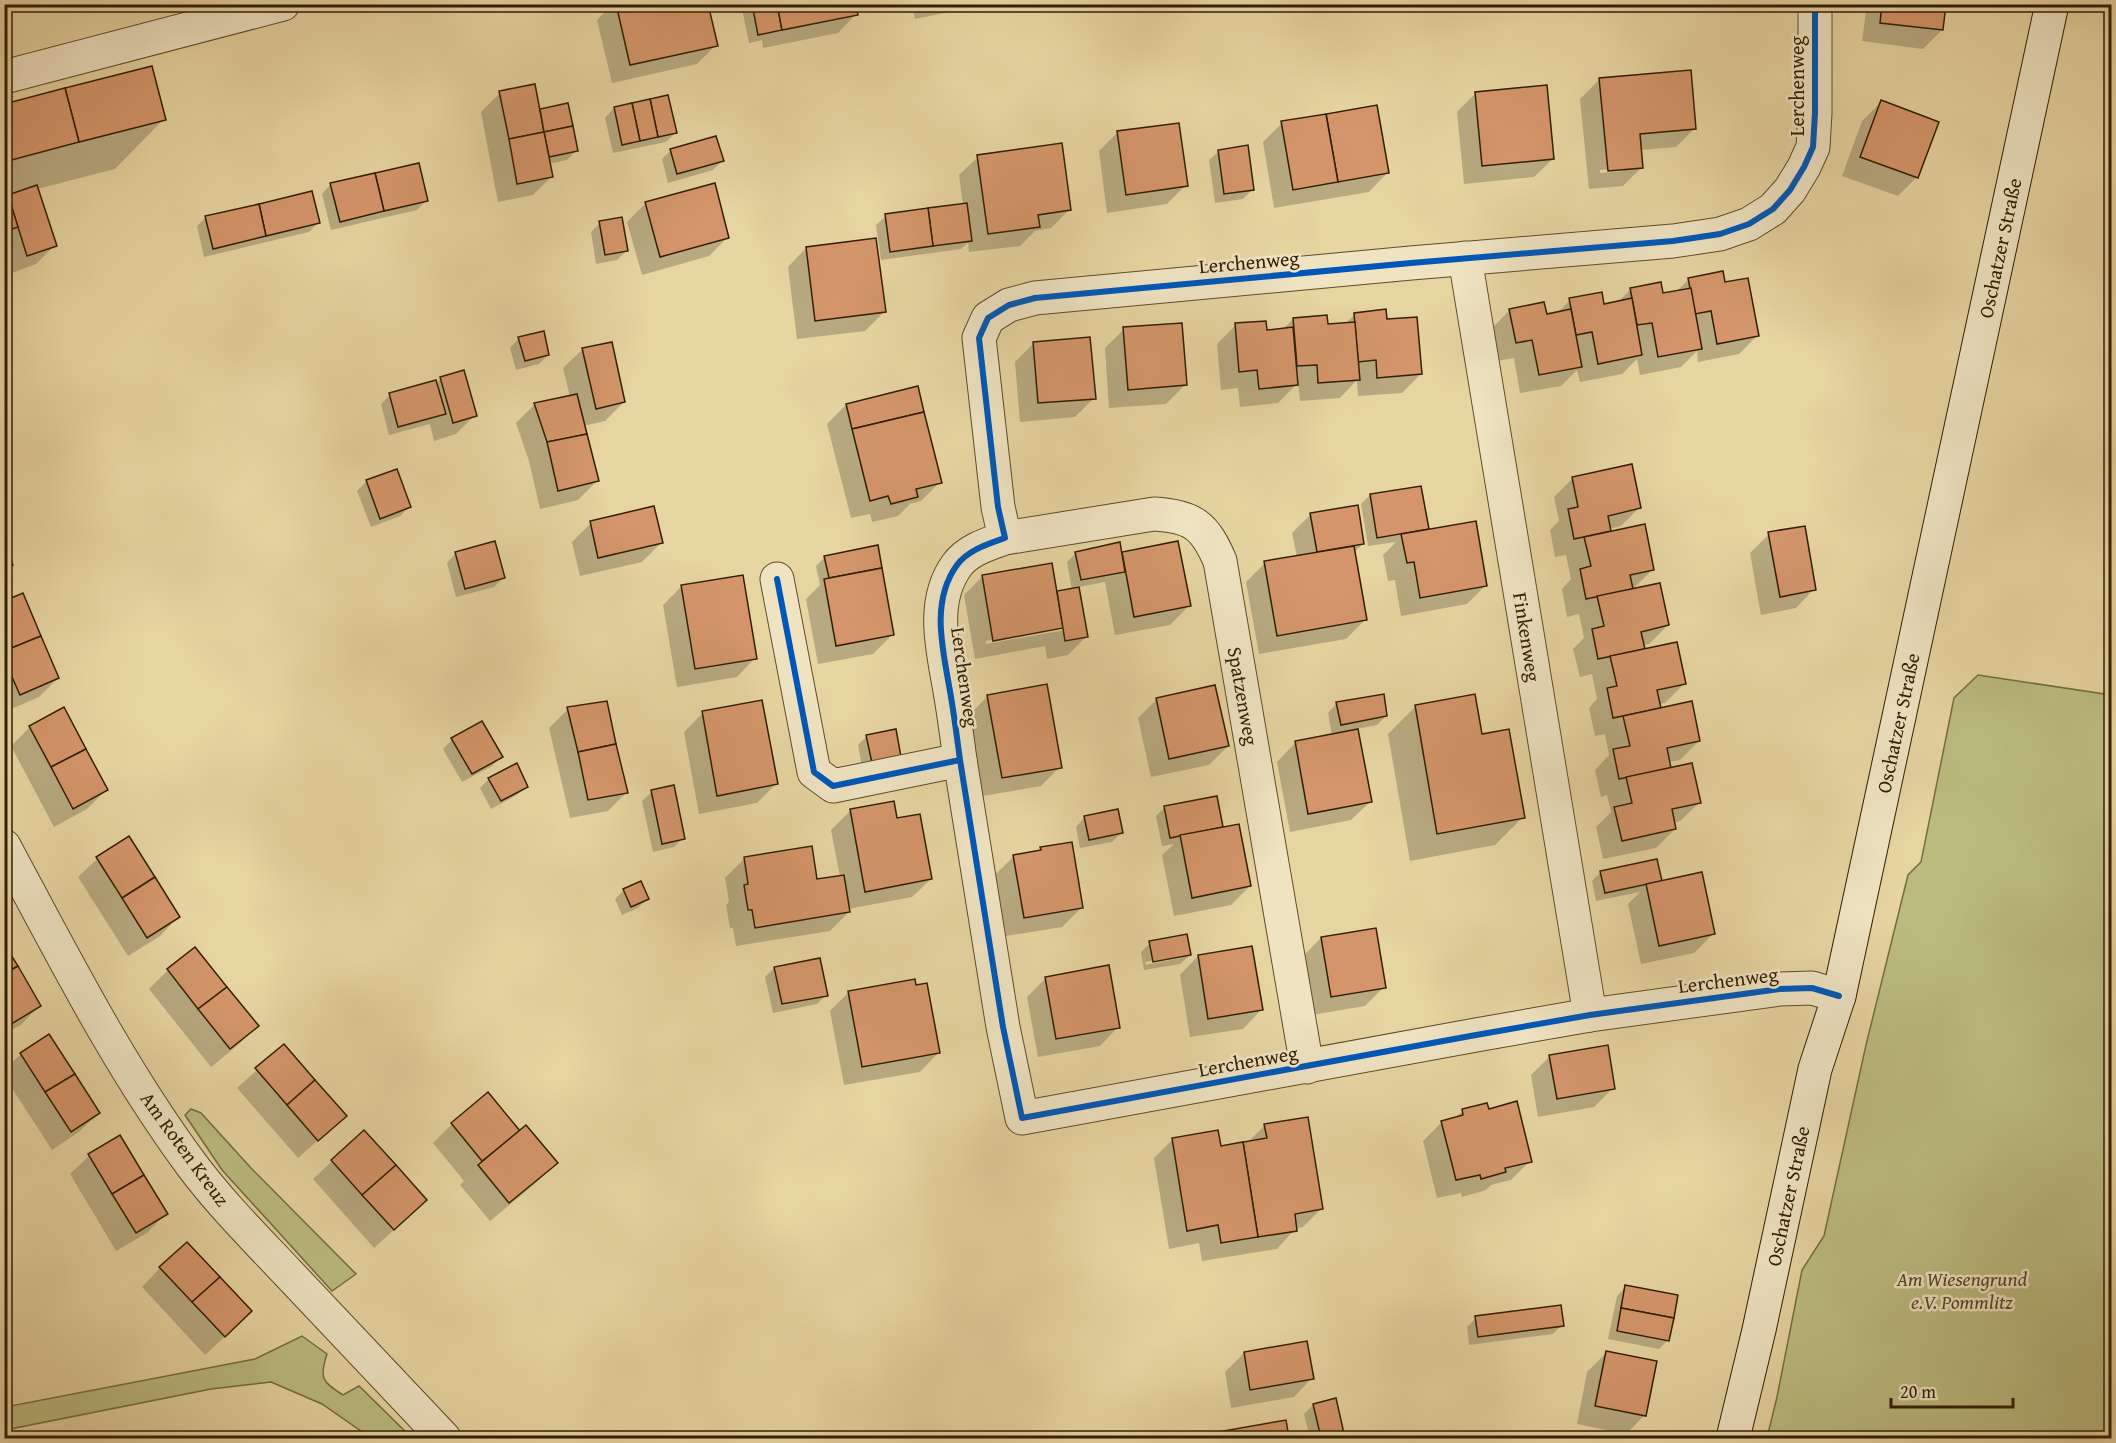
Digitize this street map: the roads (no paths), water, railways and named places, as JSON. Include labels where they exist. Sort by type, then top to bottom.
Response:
[{"type":"street","points":[[4,76],[283,4]]},
{"type":"street","name":"Lerchenweg","points":[[1815,4],[1813,147],[1790,190],[1773,209],[1749,224],[1711,236],[1673,241],[1035,298],[1009,305],[988,318],[980,338],[981,364],[998,507],[1005,538],[981,546],[958,563],[946,585],[941,608],[940,633],[1003,1027],[1022,1118],[1590,1016],[1780,989],[1812,988],[1839,996]]},
{"type":"street","name":"Oschatzer Straße","points":[[1733,1438],[1759,1330],[1815,1069],[1839,996],[2052,4]]},
{"type":"street","name":"Finkenweg","points":[[1465,258],[1590,1016]]},
{"type":"street","name":"Spatzenweg","points":[[1005,538],[1154,514],[1178,515],[1196,524],[1211,539],[1220,561],[1307,1067]]},
{"type":"street","points":[[777,579],[814,772],[833,786],[960,760]]},
{"type":"street","name":"Am Roten Kreuz","points":[[4,846],[79,984],[134,1078],[190,1162],[268,1252],[444,1438]]},
{"type":"park label","name":"Am Wiesengrund e.V. Pommlitz","points":[[1962,1290]]}]
